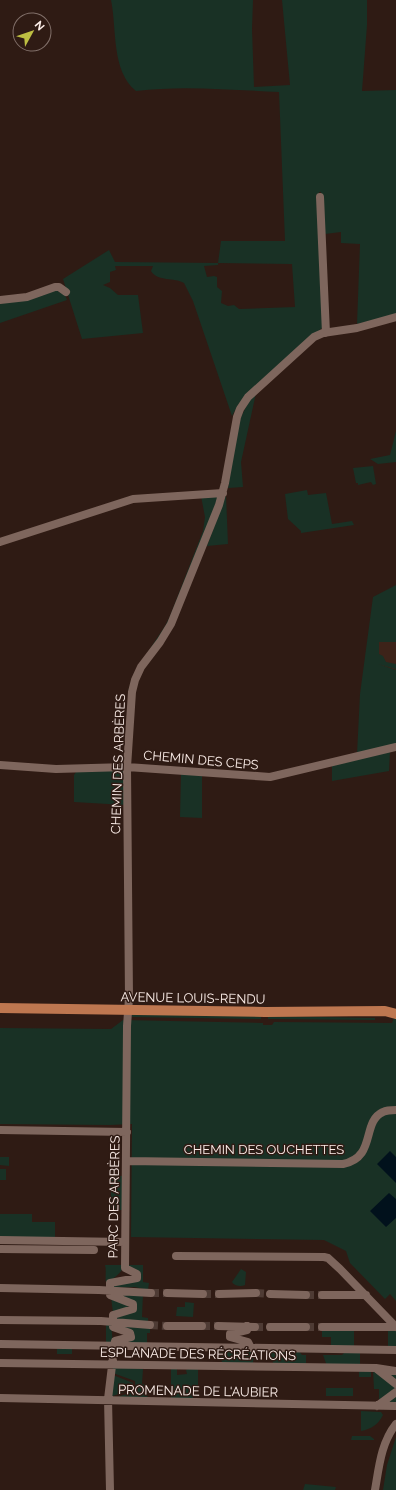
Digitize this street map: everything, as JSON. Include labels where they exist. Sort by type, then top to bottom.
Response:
[{"type":"main road","name":"AVENUE LOUIS-RENDU","points":[[0,1008],[265,1012],[386,1011],[396,1008]]},
{"type":"main road","name":"AVENUE LOUIS-RENDU","points":[[386,1011],[396,1014]]},
{"type":"street","points":[[320,197],[326,333]]},
{"type":"street","points":[[0,300],[27,298],[56,287],[59,287],[66,292]]},
{"type":"street","name":"CHEMIN DES ARBÈRES","points":[[129,1010],[128,767],[131,698],[135,680],[141,667],[160,642],[171,624],[219,505],[223,493],[234,428],[238,413],[243,405],[257,388],[308,341],[318,335],[357,328],[396,317]]},
{"type":"street","points":[[0,542],[133,499],[223,493]]},
{"type":"street","name":"CHEMIN DES CEPS","points":[[0,765],[68,769],[128,767],[270,777],[396,747]]},
{"type":"street","name":"PARC DES ARBÈRES","points":[[110,1291],[110,1283],[137,1278],[137,1274],[125,1268],[129,1010]]},
{"type":"street","name":"CHEMIN DES OUCHETTES","points":[[127,1161],[316,1164],[347,1163],[357,1158],[363,1151],[370,1129],[379,1115],[384,1112],[396,1110]]},
{"type":"street","points":[[0,1130],[127,1132]]},
{"type":"street","points":[[0,1240],[126,1242]]},
{"type":"street","points":[[0,1249],[94,1250]]},
{"type":"street","points":[[176,1256],[328,1258],[396,1327]]},
{"type":"street","points":[[0,1288],[150,1293]]},
{"type":"street","points":[[110,1291],[110,1296],[133,1304],[133,1309],[113,1315],[113,1327],[130,1333],[131,1338],[115,1341],[108,1399],[110,1490]]},
{"type":"street","points":[[167,1293],[203,1294]]},
{"type":"street","points":[[219,1294],[256,1293]]},
{"type":"street","points":[[270,1294],[306,1295]]},
{"type":"street","points":[[322,1295],[366,1295]]},
{"type":"street","points":[[0,1320],[101,1321],[150,1325]]},
{"type":"street","points":[[167,1326],[202,1326]]},
{"type":"street","points":[[218,1326],[251,1326],[247,1330],[230,1334],[230,1337],[248,1342],[250,1348]]},
{"type":"street","points":[[270,1327],[306,1327]]},
{"type":"street","points":[[322,1327],[396,1327]]},
{"type":"street","name":"ESPLANADE DES RÉCRÉATIONS","points":[[0,1344],[396,1350]]},
{"type":"street","name":"ESPLANADE DES RÉCRÉATIONS","points":[[0,1363],[376,1368],[396,1371]]},
{"type":"street","points":[[376,1368],[396,1384]]},
{"type":"street","points":[[377,1406],[396,1392]]},
{"type":"street","name":"PROMENADE DE L'AUBIER","points":[[0,1398],[396,1406]]},
{"type":"street","points":[[375,1490],[384,1443],[396,1424]]},
{"type":"shaded area","points":[[379,642],[396,642],[396,670],[378,665]]},
{"type":"green space","points":[[111,0],[253,0],[252,29],[254,87],[290,85],[282,0],[367,0],[367,25],[362,91],[396,90],[396,315],[357,324],[360,244],[341,243],[341,232],[325,234],[321,192],[319,192],[323,327],[238,405],[232,416],[193,301],[184,283],[158,277],[151,271],[153,266],[115,266],[116,270],[110,272],[110,282],[103,285],[110,288],[118,295],[138,295],[143,333],[82,339],[63,279],[109,250],[115,262],[218,263],[221,241],[285,241],[279,92],[189,88],[136,91],[122,72],[116,48]],"holes":[[[218,263],[292,264],[295,307],[239,309],[234,305],[228,306],[221,303],[222,291],[217,287],[217,277],[207,277],[204,266],[218,265]]]},
{"type":"green space","points":[[56,290],[65,295],[67,300],[0,323],[0,304]]},
{"type":"green space","points":[[256,393],[241,462],[243,487],[228,488],[240,419],[248,403]]},
{"type":"green space","points":[[396,431],[396,462],[378,464],[370,459],[390,455]]},
{"type":"green space","points":[[373,466],[376,484],[373,485],[371,482],[358,485],[358,483],[356,483],[353,468]]},
{"type":"green space","points":[[307,490],[308,495],[326,493],[332,524],[352,521],[354,525],[301,533],[301,531],[288,519],[285,494]]},
{"type":"green space","points":[[216,495],[218,498],[172,618],[128,691],[134,673],[170,616],[203,531],[205,517],[201,496]]},
{"type":"green space","points":[[226,495],[228,544],[207,546]]},
{"type":"green space","points":[[396,585],[396,642],[379,642],[379,654],[383,656],[386,662],[396,664],[396,669],[378,664],[396,670],[396,745],[357,754],[360,694],[373,597]]},
{"type":"green space","points":[[390,751],[389,771],[332,781],[332,766]]},
{"type":"green space","points":[[124,770],[125,805],[74,802],[74,775],[76,772]]},
{"type":"green space","points":[[181,773],[202,774],[202,818],[180,817]]},
{"type":"green space","points":[[132,1014],[261,1016],[261,1019],[132,1017]]},
{"type":"green space","points":[[268,1016],[375,1018],[375,1020],[268,1019]]},
{"type":"green space","points":[[394,1018],[396,1018],[396,1301],[390,1294],[385,1299],[350,1263],[346,1251],[324,1240],[131,1237],[132,1124],[0,1124],[0,1028],[111,1029],[123,1020],[263,1023],[263,1025],[272,1025],[274,1022],[392,1023]]},
{"type":"green space","points":[[0,1157],[9,1157],[9,1166],[0,1165]]},
{"type":"green space","points":[[0,1169],[6,1169],[6,1180],[0,1180]]},
{"type":"green space","points":[[111,1176],[124,1176],[124,1210],[111,1210]]},
{"type":"green space","points":[[0,1214],[32,1214],[32,1222],[55,1222],[55,1239],[0,1238]]},
{"type":"green space","points":[[105,1265],[124,1265],[121,1271],[107,1285],[106,1270]]},
{"type":"green space","points":[[126,1265],[143,1265],[143,1282],[149,1283],[148,1290],[135,1287],[111,1288],[111,1285],[138,1280]]},
{"type":"green space","points":[[241,1269],[246,1272],[245,1285],[238,1286],[232,1282]]},
{"type":"green space","points":[[111,1292],[143,1294],[142,1317],[148,1318],[148,1323],[114,1320],[114,1316],[134,1311]]},
{"type":"green space","points":[[111,1297],[132,1305],[113,1313]]},
{"type":"green space","points":[[185,1302],[194,1303],[193,1317],[176,1316],[177,1307],[185,1307]]},
{"type":"green space","points":[[106,1323],[111,1324],[113,1344],[106,1344]]},
{"type":"green space","points":[[114,1324],[150,1327],[150,1333],[147,1333],[147,1343],[116,1344],[131,1339]]},
{"type":"green space","points":[[354,1328],[354,1347],[331,1347],[331,1337],[322,1337],[322,1330]]},
{"type":"green space","points":[[388,1330],[396,1331],[396,1348],[386,1348],[386,1346],[388,1346]]},
{"type":"green space","points":[[57,1349],[72,1349],[72,1354],[57,1354]]},
{"type":"green space","points":[[218,1349],[254,1349],[253,1364],[223,1365]]},
{"type":"green space","points":[[269,1349],[298,1350],[302,1355],[306,1355],[306,1366],[274,1366]]},
{"type":"green space","points":[[346,1351],[360,1351],[360,1367],[327,1366],[323,1355],[342,1355]]},
{"type":"green space","points":[[113,1366],[143,1369],[142,1384],[146,1385],[148,1401],[111,1399],[136,1391],[135,1381],[113,1373]]},
{"type":"green space","points":[[171,1367],[177,1369],[177,1375],[187,1374],[186,1370],[189,1368],[198,1368],[198,1391],[193,1391],[193,1399],[171,1398]]},
{"type":"green space","points":[[359,1370],[371,1370],[371,1377],[359,1377]]},
{"type":"green space","points":[[373,1370],[396,1373],[396,1404],[379,1403],[379,1389],[374,1389]]},
{"type":"green space","points":[[113,1375],[133,1383],[133,1389],[110,1397]]},
{"type":"green space","points":[[326,1388],[353,1388],[353,1396],[326,1396]]},
{"type":"green space","points":[[361,1411],[381,1412],[383,1415],[374,1426],[361,1431]]},
{"type":"green space","points":[[352,1436],[370,1436],[374,1440],[351,1440]]},
{"type":"green space","points":[[396,1437],[396,1490],[383,1490],[387,1465]]},
{"type":"green space","points":[[305,1484],[336,1487],[335,1490],[303,1490]]},
{"type":"water","points":[[390,1151],[396,1157],[396,1183],[377,1164]]},
{"type":"water","points":[[389,1193],[396,1199],[396,1218],[386,1227],[370,1211]]},
{"type":"tunnel","points":[[151,1293],[167,1293]]},
{"type":"tunnel","points":[[256,1293],[270,1294]]},
{"type":"tunnel","points":[[203,1294],[219,1294]]},
{"type":"tunnel","points":[[306,1295],[322,1295]]},
{"type":"tunnel","points":[[150,1325],[167,1326]]},
{"type":"tunnel","points":[[202,1326],[218,1326]]},
{"type":"tunnel","points":[[255,1327],[270,1327]]},
{"type":"tunnel","points":[[306,1327],[322,1327]]}]
